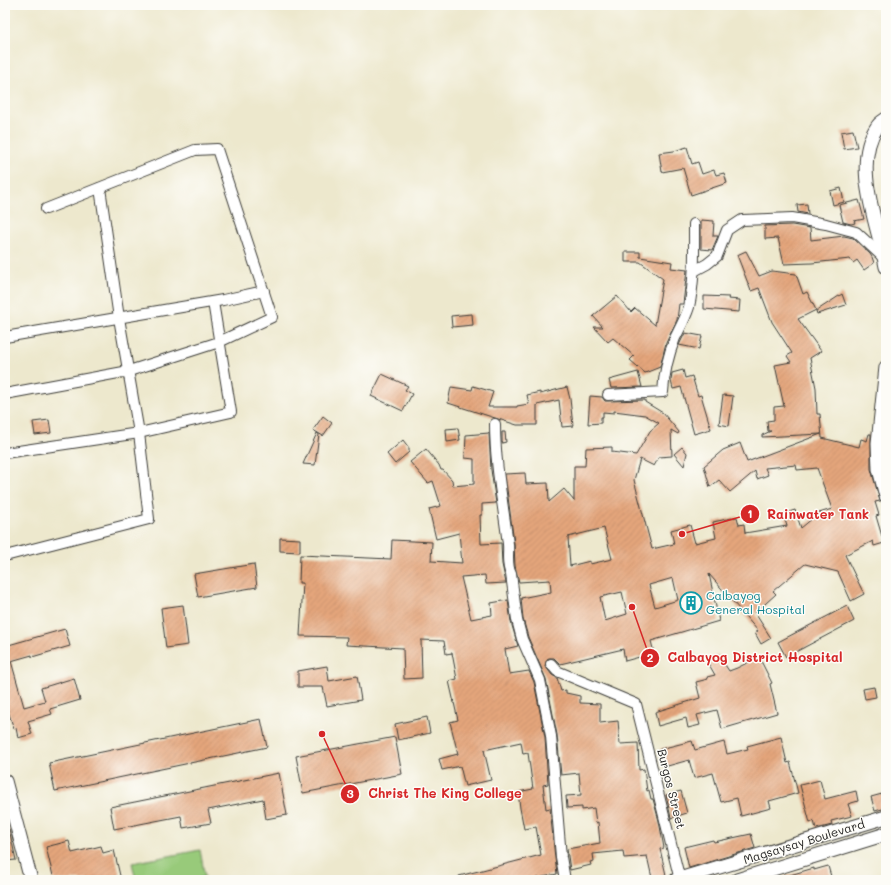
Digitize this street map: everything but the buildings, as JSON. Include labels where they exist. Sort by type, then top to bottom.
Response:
[{"type":"street","points":[[885,263],[870,204],[866,171],[868,148],[877,126],[886,119]]},
{"type":"street","points":[[5,394],[129,371],[219,342],[272,317],[217,150],[195,150],[46,209]]},
{"type":"street","points":[[5,556],[149,519],[139,433],[119,318],[100,188]]},
{"type":"street","points":[[694,271],[707,264],[716,256],[727,230],[742,220],[792,218],[826,224],[856,232],[885,263]]},
{"type":"street","points":[[608,395],[663,392],[664,374],[675,340],[688,308],[694,271],[694,224]]},
{"type":"street","points":[[5,337],[213,302],[264,291]]},
{"type":"street","points":[[5,453],[139,433],[231,412],[213,302]]},
{"type":"street","points":[[886,367],[878,443],[879,469],[886,496]]},
{"type":"street","points":[[495,424],[495,445],[508,547],[508,569],[511,574],[517,620],[522,640],[540,680],[551,736],[559,834],[565,880]]},
{"type":"street","name":"Burgos Street","points":[[551,664],[557,671],[636,704],[679,880]]},
{"type":"street","points":[[5,781],[31,880]]},
{"type":"street","name":"Magsaysay Boulevard","points":[[679,880],[886,817]]},
{"type":"street","points":[[849,828],[854,844]]},
{"type":"street","name":"Magsaysay Boulevard","points":[[737,880],[886,834]]},
{"type":"green space","points":[[200,850],[205,877],[192,880],[136,880],[132,863]]},
{"type":"place","name":"Rainwater Tank","points":[[682,534]]},
{"type":"place","name":"Calbayog General Hospital","points":[[691,603]]},
{"type":"place","name":"Calbayog District Hospital","points":[[632,607]]},
{"type":"place","name":"Christ The King College","points":[[322,734]]}]
